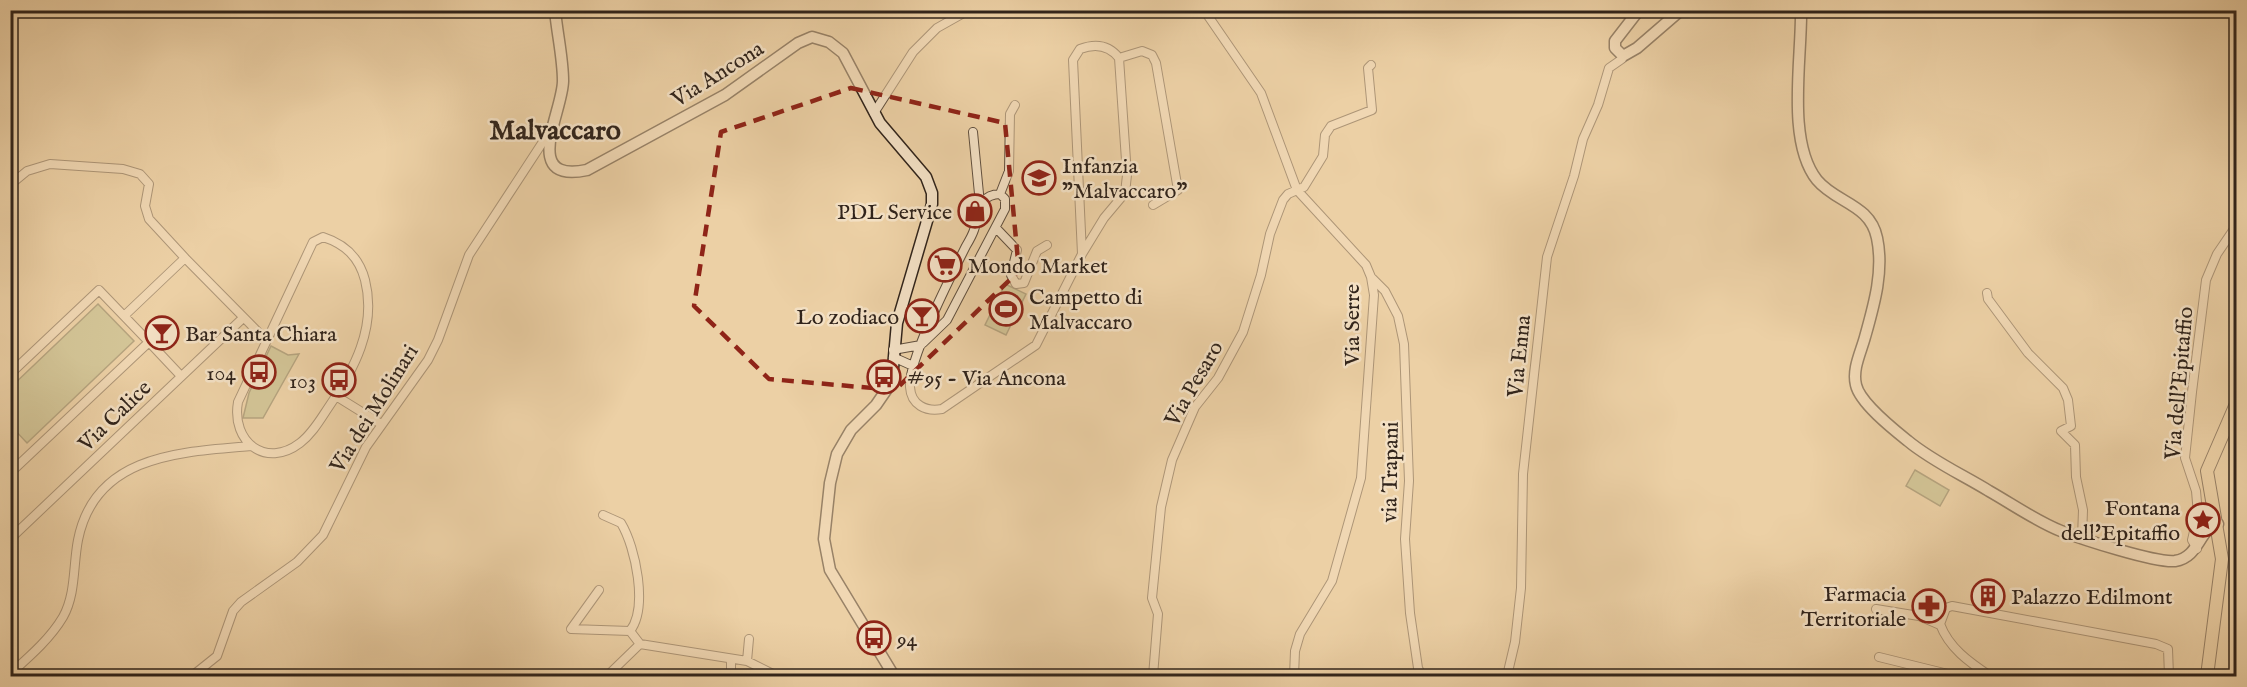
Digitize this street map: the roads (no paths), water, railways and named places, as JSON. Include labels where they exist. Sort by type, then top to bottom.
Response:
[{"type":"main road","points":[[2206,676],[2222,559],[2218,524],[2207,471],[2236,404]]},
{"type":"street","points":[[551,130],[557,115],[563,78],[555,10]]},
{"type":"street","points":[[874,113],[913,52],[938,27],[969,10]]},
{"type":"street","name":"Via Serre","points":[[1204,10],[1261,93],[1297,190],[1366,265],[1374,295],[1361,478],[1332,581],[1298,643],[1294,676]]},
{"type":"street","points":[[1639,10],[1615,41],[1615,48],[1623,56],[1637,48],[1681,10]]},
{"type":"street","points":[[1801,10],[1799,114],[1801,134],[1810,167],[1816,179],[1826,188],[1861,210],[1870,221],[1878,238],[1879,262],[1876,295],[1855,374],[1859,395],[1910,443],[2059,530],[2154,558],[2175,561],[2196,549],[2210,528],[2218,524]]},
{"type":"street","name":"Via Ancona","points":[[551,130],[548,152],[551,161],[570,172],[587,170],[725,95],[798,43],[812,37],[829,42],[843,54],[874,113],[926,177],[932,193],[932,204],[896,335]]},
{"type":"street","points":[[973,132],[980,204],[974,230],[913,366],[910,387],[917,404],[934,411],[956,401],[1036,345],[1082,254],[1104,218],[1125,193],[1127,175],[1119,58],[1113,50],[1102,46],[1080,49],[1073,60],[1082,254]]},
{"type":"street","points":[[1119,58],[1142,51],[1152,55],[1156,63],[1178,190],[1153,205]]},
{"type":"street","name":"Via Enna","points":[[1507,676],[1515,642],[1521,588],[1523,474],[1547,257],[1574,176],[1582,139],[1599,105],[1609,68],[1623,56]]},
{"type":"street","name":"Via Pesaro","points":[[1153,676],[1158,614],[1152,598],[1161,507],[1172,460],[1195,407],[1218,378],[1243,332],[1261,275],[1270,234],[1283,200],[1304,187],[1323,156],[1327,130],[1331,126],[1372,110],[1368,68],[1371,65]]},
{"type":"street","points":[[1000,194],[1009,171],[1010,114],[1015,105]]},
{"type":"street","name":"Via dei Molinari","points":[[192,676],[217,656],[234,611],[241,602],[297,562],[323,535],[357,464],[381,424],[433,350],[469,255],[551,130]]},
{"type":"street","points":[[10,185],[27,171],[50,164],[123,169],[140,174],[149,184],[146,206],[149,219],[266,340]]},
{"type":"street","points":[[980,204],[991,195],[1000,194]]},
{"type":"street","points":[[896,355],[909,346],[921,345],[944,323],[1005,210],[1005,200],[1000,194]]},
{"type":"street","name":"Via dell'Epitaffio","points":[[2196,549],[2192,540],[2198,514],[2197,502],[2185,458],[2204,291],[2217,254],[2236,226]]},
{"type":"street","points":[[996,228],[1017,250],[1011,275],[1016,284],[1024,283],[1036,250],[1047,244]]},
{"type":"street","points":[[10,674],[38,648],[64,616],[73,587],[78,539],[94,502],[124,472],[153,458],[190,450],[251,446],[274,453],[292,448],[310,434],[336,396],[361,348],[370,309],[363,274],[347,248],[323,237],[313,242],[266,340],[237,411],[240,434],[251,446]]},
{"type":"street","points":[[124,316],[185,258]]},
{"type":"street","name":"via Trapani","points":[[1371,277],[1385,291],[1398,315],[1404,344],[1409,481],[1405,539],[1410,614],[1418,668],[1422,676]]},
{"type":"street","points":[[10,374],[99,290],[181,376]]},
{"type":"street","points":[[1988,292],[1988,298],[2028,353],[2057,381],[2067,395],[2071,426],[2061,431],[2075,445],[2076,477],[2083,510],[2082,538]]},
{"type":"street","points":[[934,316],[944,323]]},
{"type":"street","name":"Via Calice","points":[[10,539],[243,318]]},
{"type":"street","points":[[896,335],[909,346]]},
{"type":"street","points":[[894,676],[830,570],[824,539],[830,483],[837,454],[851,430],[882,397],[890,379],[896,355],[896,335]]},
{"type":"street","points":[[10,473],[149,342]]},
{"type":"street","points":[[896,355],[913,366]]},
{"type":"street","points":[[896,355],[918,355]]},
{"type":"street","points":[[336,396],[381,424]]},
{"type":"street","points":[[603,515],[621,523],[637,571],[637,622],[630,631]]},
{"type":"street","points":[[599,590],[571,629],[630,631]]},
{"type":"street","points":[[1940,625],[1946,608],[1952,606],[2156,644],[2168,649],[2169,676]]},
{"type":"street","points":[[1876,609],[1919,616],[1940,625],[1959,653],[1990,676]]},
{"type":"street","points":[[630,631],[640,644],[747,661],[777,676]]},
{"type":"street","points":[[747,661],[749,639]]},
{"type":"street","points":[[607,676],[640,644]]},
{"type":"street","points":[[1879,657],[1956,676]]},
{"type":"street","points":[[731,658],[731,676]]},
{"type":"place","name":"Infanzia \"Malvaccaro\"","points":[[1039,178]]},
{"type":"place","name":"PDL Service","points":[[975,211]]},
{"type":"place","name":"Mondo Market","points":[[945,265]]},
{"type":"place","name":"Campetto di Malvaccaro","points":[[1006,309]]},
{"type":"place","name":"Lo zodiaco","points":[[922,316]]},
{"type":"place","name":"Bar Santa Chiara","points":[[162,333]]},
{"type":"place","name":"104","points":[[259,372]]},
{"type":"place","name":"#95 - Via Ancona","points":[[884,377]]},
{"type":"place","name":"103","points":[[339,380]]},
{"type":"place","name":"Fontana dell'Epitaffio","points":[[2203,520]]},
{"type":"place","name":"Palazzo Edilmont","points":[[1988,596]]},
{"type":"place","name":"Farmacia Territoriale","points":[[1929,606]]},
{"type":"place","name":"94","points":[[874,638]]},
{"type":"district","name":"Malvaccaro","points":[[555,129]]}]
